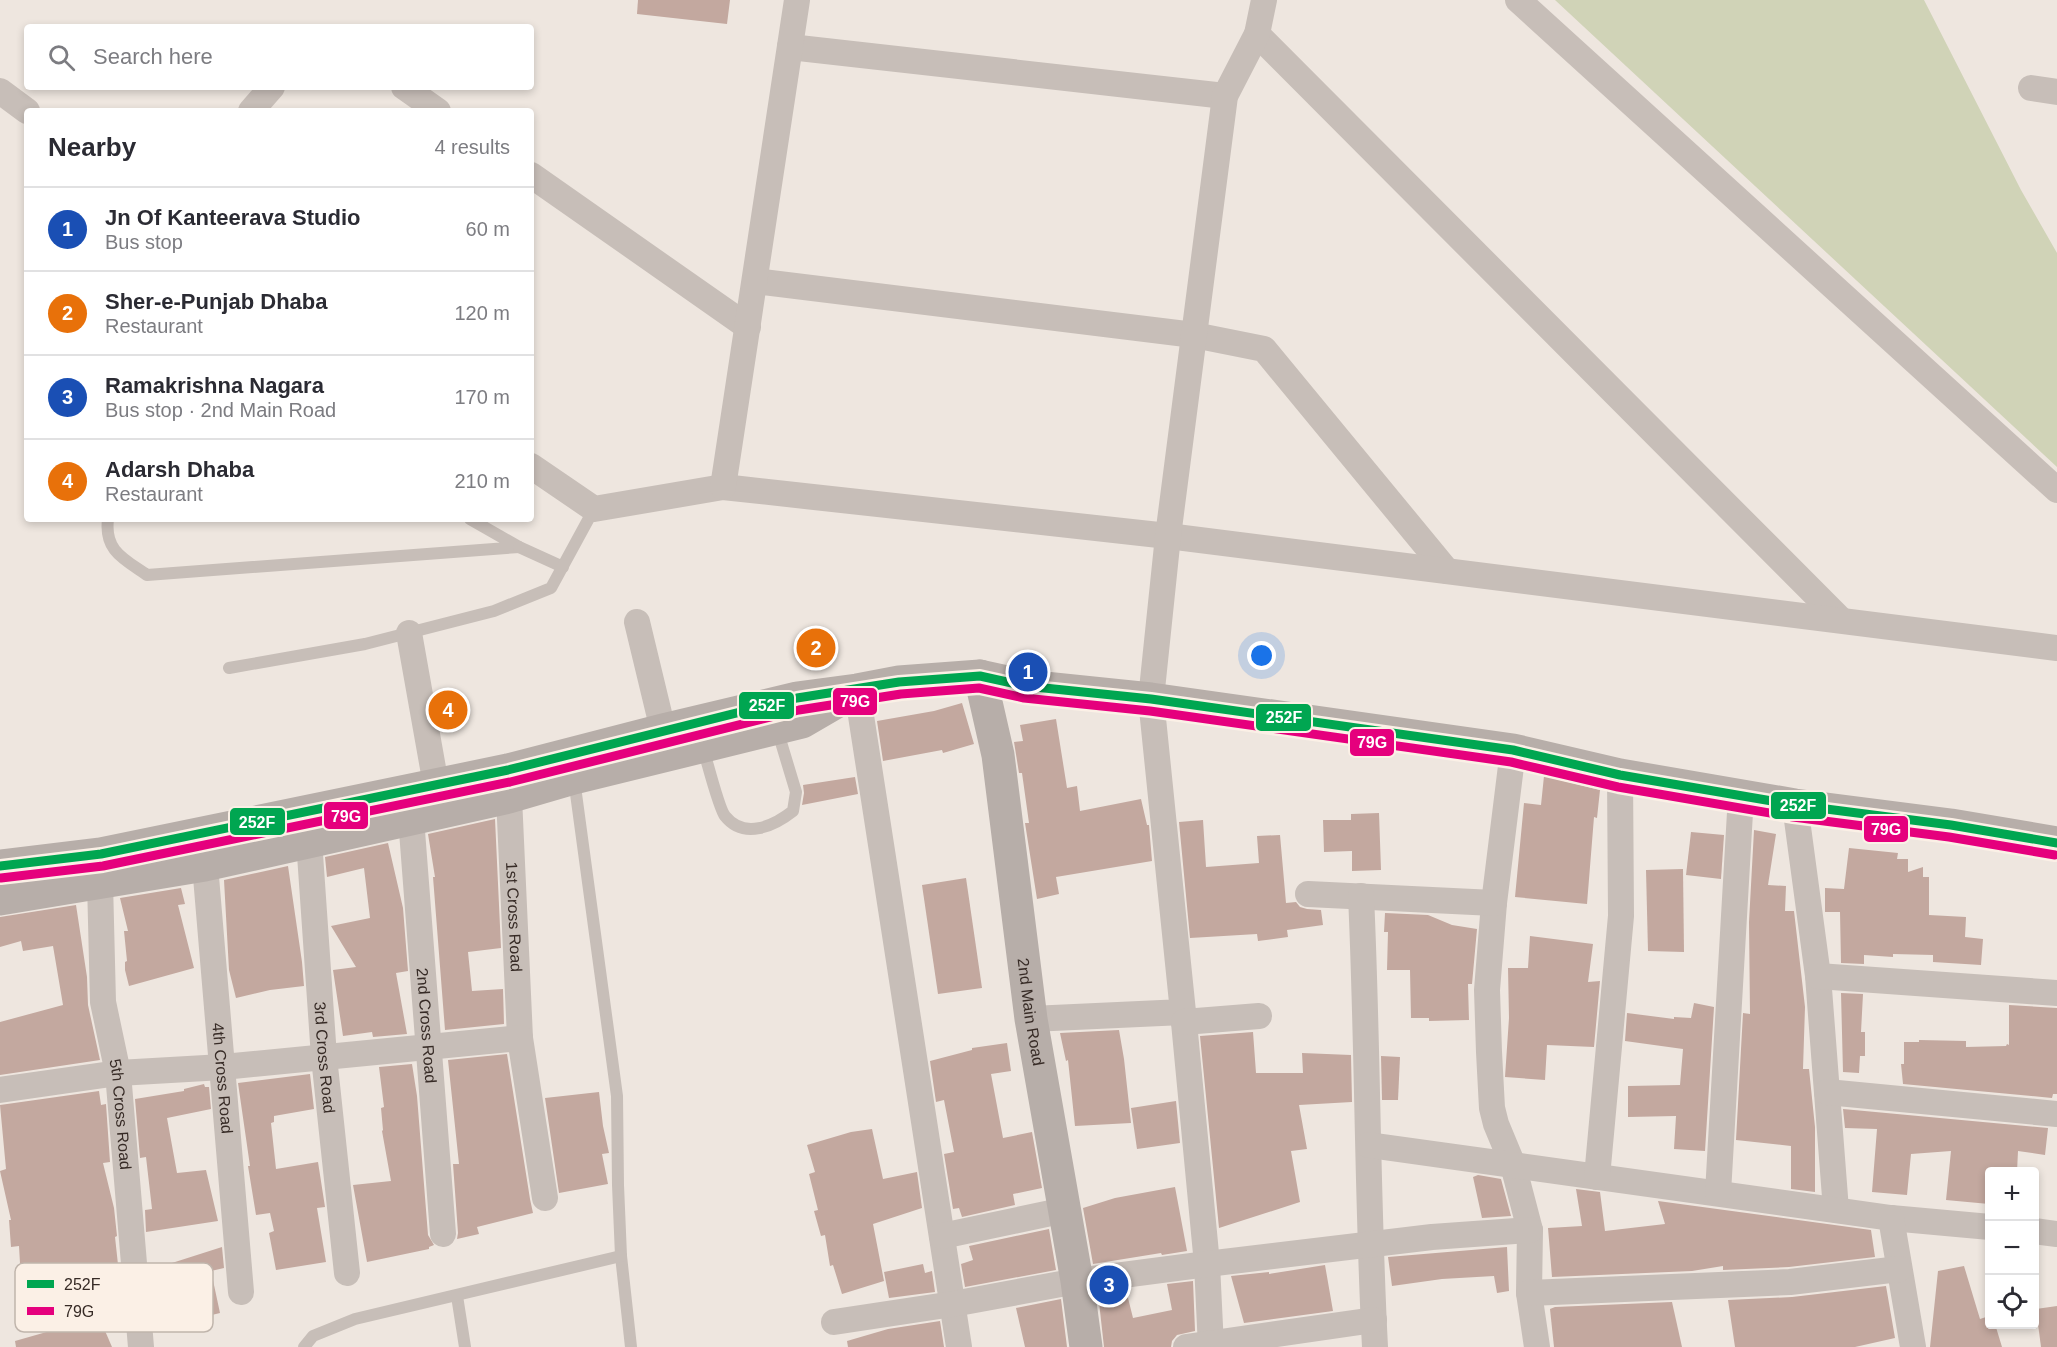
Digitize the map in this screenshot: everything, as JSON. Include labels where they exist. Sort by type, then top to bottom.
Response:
[{"type":"main road","points":[[0,866],[101,854],[436,785],[570,755],[797,698],[899,682],[980,676],[1025,686],[1151,699],[1513,750],[1620,775],[1795,805],[1951,825],[2057,843]]},
{"type":"main road","name":"2nd Main Road","points":[[980,676],[998,755],[1031,1020],[1077,1281],[1086,1347]]},
{"type":"main road","points":[[0,899],[205,865],[510,797],[574,778],[802,722],[857,690]]},
{"type":"street","points":[[723,487],[797,0]]},
{"type":"street","points":[[1264,0],[1257,34],[1225,96],[1168,536],[1151,699],[1207,1264],[1202,1346],[1374,1320]]},
{"type":"street","points":[[1518,0],[2057,490]]},
{"type":"street","points":[[1257,34],[1841,620]]},
{"type":"street","points":[[790,46],[1225,96]]},
{"type":"street","points":[[2031,88],[2057,92]]},
{"type":"street","points":[[254,108],[269,90]]},
{"type":"street","points":[[408,90],[434,108]]},
{"type":"street","points":[[0,91],[24,109]]},
{"type":"street","points":[[534,178],[748,327]]},
{"type":"street","points":[[755,281],[1194,335],[1264,350],[1447,571]]},
{"type":"street","points":[[534,468],[594,509],[723,487],[1168,536],[2057,648]]},
{"type":"street","points":[[637,622],[663,730]]},
{"type":"street","points":[[409,633],[436,785]]},
{"type":"street","points":[[857,690],[959,1347]]},
{"type":"street","points":[[1513,750],[1494,903],[1487,990],[1492,1108],[1513,1165],[1530,1230],[1529,1293],[1537,1347]]},
{"type":"street","points":[[1597,1177],[1621,916],[1620,775]]},
{"type":"street","points":[[1718,1193],[1740,795]]},
{"type":"street","name":"1st Cross Road","points":[[510,797],[520,1038],[545,1198]]},
{"type":"street","points":[[1795,805],[1818,976],[1836,1210]]},
{"type":"street","name":"2nd Cross Road","points":[[411,818],[443,1234]]},
{"type":"street","name":"3rd Cross Road","points":[[309,840],[324,1057],[347,1273]]},
{"type":"street","name":"4th Cross Road","points":[[205,865],[241,1292]]},
{"type":"street","name":"5th Cross Road","points":[[100,882],[103,1002],[118,1073],[134,1263]]},
{"type":"street","points":[[1308,894],[1494,903]]},
{"type":"street","points":[[1361,896],[1370,1245],[1375,1347]]},
{"type":"street","points":[[1818,976],[2057,993]]},
{"type":"street","points":[[1031,1020],[1259,1016]]},
{"type":"street","points":[[0,1090],[118,1073],[223,1067],[520,1038]]},
{"type":"street","points":[[1827,1092],[2057,1114]]},
{"type":"street","points":[[1369,1145],[1891,1218],[1985,1227]]},
{"type":"street","points":[[942,1236],[1065,1210]]},
{"type":"street","points":[[1891,1218],[1913,1347]]},
{"type":"street","points":[[834,1322],[953,1304],[1077,1281],[1432,1237],[1530,1230]]},
{"type":"street","points":[[2039,1232],[2057,1234]]},
{"type":"street","points":[[1529,1293],[1790,1282],[1899,1269]]},
{"type":"street","name":"5th Cross Road","points":[[140,1332],[141,1347]]},
{"type":"lane","points":[[229,668],[365,644],[494,610],[551,588],[594,509]]},
{"type":"lane","points":[[108,522],[106,533],[115,552],[147,575],[519,547]]},
{"type":"lane","points":[[475,522],[519,547],[563,567]]},
{"type":"lane","points":[[702,747],[724,816],[738,826],[758,830],[778,822],[793,811],[796,792],[777,729]]},
{"type":"lane","points":[[574,778],[617,1096],[621,1257],[631,1347]]},
{"type":"lane","points":[[304,1347],[312,1336],[355,1319],[621,1257]]},
{"type":"lane","points":[[457,1296],[465,1347]]},
{"type":"green space","points":[[1555,0],[1924,0],[2021,190],[2057,253],[2057,467]]},
{"type":"building","points":[[638,0],[730,0],[727,24],[637,14]]},
{"type":"building","points":[[962,703],[974,744],[943,753],[942,750],[883,761],[877,721],[934,711]]},
{"type":"building","points":[[1056,719],[1067,788],[1077,786],[1080,811],[1141,799],[1147,825],[1149,825],[1152,861],[1056,877],[1059,894],[1037,899],[1025,823],[1029,823],[1022,773],[1019,773],[1014,742],[1023,741],[1020,725]]},
{"type":"building","points":[[1544,776],[1600,790],[1597,818],[1594,817],[1587,904],[1515,897],[1524,803],[1541,805]]},
{"type":"building","points":[[855,777],[858,794],[802,805],[803,785]]},
{"type":"building","points":[[1379,813],[1381,870],[1352,871],[1352,851],[1324,852],[1323,820],[1351,820],[1351,814]]},
{"type":"building","points":[[495,819],[501,948],[468,952],[472,991],[503,989],[504,1024],[445,1030],[433,877],[435,877],[428,834]]},
{"type":"building","points":[[1203,820],[1206,867],[1259,863],[1257,836],[1280,835],[1286,903],[1296,902],[1300,907],[1321,910],[1323,925],[1287,930],[1288,937],[1258,941],[1257,934],[1190,938],[1179,822]]},
{"type":"building","points":[[1754,830],[1776,834],[1768,885],[1786,886],[1785,911],[1794,911],[1805,1007],[1803,1069],[1809,1069],[1815,1127],[1815,1192],[1791,1189],[1791,1146],[1736,1140],[1743,1013],[1750,1014],[1749,922]]},
{"type":"building","points":[[1691,832],[1724,835],[1721,879],[1686,875]]},
{"type":"building","points":[[388,843],[403,908],[408,971],[396,973],[407,1034],[373,1037],[372,1032],[343,1036],[333,970],[356,967],[331,926],[370,918],[364,868],[327,877],[325,857]]},
{"type":"building","points":[[1849,848],[1898,853],[1897,859],[1908,859],[1908,872],[1923,867],[1923,877],[1929,877],[1929,915],[1966,917],[1965,937],[1983,939],[1981,965],[1933,962],[1933,955],[1893,954],[1893,957],[1864,955],[1864,964],[1841,963],[1840,912],[1825,912],[1825,888],[1844,889]]},
{"type":"building","points":[[288,866],[304,986],[270,990],[236,998],[229,970],[224,880]]},
{"type":"building","points":[[1683,869],[1684,952],[1648,951],[1646,870]]},
{"type":"building","points":[[966,878],[982,988],[938,994],[922,885]]},
{"type":"building","points":[[181,888],[185,904],[178,905],[194,968],[129,986],[125,970],[127,961],[124,931],[128,931],[120,898]]},
{"type":"building","points":[[76,905],[87,977],[88,1005],[100,1060],[0,1075],[0,1022],[63,1005],[53,946],[23,951],[21,941],[0,947],[0,917]]},
{"type":"building","points":[[1385,913],[1428,915],[1452,925],[1477,929],[1472,984],[1468,984],[1469,1020],[1429,1021],[1429,1018],[1411,1018],[1410,970],[1387,970],[1388,932],[1384,932]]},
{"type":"building","points":[[1530,936],[1593,944],[1588,982],[1600,981],[1594,1047],[1547,1045],[1545,1080],[1505,1077],[1509,1018],[1508,968],[1528,968]]},
{"type":"building","points":[[1841,993],[1863,994],[1861,1032],[1865,1032],[1865,1056],[1860,1056],[1859,1073],[1843,1072]]},
{"type":"building","points":[[1694,1003],[1714,1007],[1705,1151],[1674,1149],[1676,1116],[1628,1117],[1628,1086],[1680,1085],[1683,1049],[1625,1041],[1627,1013],[1674,1019],[1674,1017],[1691,1018]]},
{"type":"building","points":[[2009,1005],[2057,1008],[2057,1094],[2053,1094],[2052,1098],[1903,1084],[1901,1064],[1904,1064],[1904,1042],[1966,1041],[1966,1047],[2009,1045]]},
{"type":"building","points":[[1119,1030],[1131,1123],[1075,1126],[1068,1060],[1066,1061],[1060,1033]]},
{"type":"building","points":[[1253,1032],[1256,1073],[1303,1073],[1302,1053],[1351,1055],[1352,1102],[1299,1105],[1307,1149],[1291,1151],[1300,1202],[1219,1228],[1200,1036]]},
{"type":"building","points":[[1007,1043],[1011,1071],[991,1074],[1003,1138],[1032,1132],[1042,1188],[1013,1194],[1015,1205],[962,1217],[959,1208],[953,1209],[944,1154],[954,1152],[944,1100],[936,1102],[930,1061],[972,1050],[972,1048]]},
{"type":"building","points":[[507,1054],[533,1213],[477,1227],[479,1234],[457,1239],[453,1164],[459,1164],[448,1060]]},
{"type":"building","points":[[1381,1056],[1400,1057],[1398,1100],[1382,1100]]},
{"type":"building","points":[[412,1064],[417,1096],[428,1235],[434,1245],[429,1249],[367,1262],[353,1185],[391,1181],[382,1131],[381,1108],[384,1107],[379,1067]]},
{"type":"building","points":[[310,1074],[314,1109],[274,1116],[274,1122],[271,1123],[276,1169],[318,1162],[325,1207],[317,1208],[326,1262],[276,1270],[269,1233],[274,1231],[270,1213],[256,1215],[238,1083]]},
{"type":"building","points":[[204,1084],[205,1087],[209,1087],[211,1109],[167,1118],[177,1173],[206,1170],[218,1221],[146,1232],[145,1210],[152,1209],[146,1157],[140,1158],[135,1099],[184,1091],[184,1089]]},
{"type":"building","points":[[99,1091],[101,1105],[106,1104],[110,1162],[103,1163],[114,1208],[118,1263],[20,1263],[19,1246],[11,1247],[9,1220],[11,1220],[0,1171],[6,1169],[0,1105]]},
{"type":"building","points":[[599,1092],[609,1153],[602,1154],[608,1184],[559,1193],[545,1098]]},
{"type":"building","points":[[1176,1101],[1180,1143],[1137,1149],[1131,1108]]},
{"type":"building","points":[[1843,1109],[2048,1128],[2045,1155],[2018,1151],[2017,1167],[1985,1167],[1985,1204],[1946,1200],[1951,1151],[1911,1154],[1907,1195],[1872,1192],[1877,1129],[1845,1128]]},
{"type":"building","points":[[872,1129],[883,1179],[917,1172],[922,1208],[873,1224],[884,1281],[842,1294],[833,1265],[830,1266],[825,1235],[821,1236],[814,1211],[818,1210],[809,1174],[815,1172],[807,1145],[851,1132]]},
{"type":"building","points":[[1478,1175],[1501,1179],[1511,1216],[1482,1218],[1473,1177]]},
{"type":"building","points":[[1175,1187],[1187,1251],[1093,1264],[1083,1208],[1115,1198]]},
{"type":"building","points":[[1576,1189],[1600,1192],[1605,1231],[1665,1224],[1658,1201],[1871,1230],[1875,1257],[1789,1267],[1723,1270],[1723,1266],[1692,1271],[1552,1277],[1548,1228],[1582,1226]]},
{"type":"building","points":[[1049,1229],[1056,1270],[965,1287],[961,1264],[973,1260],[969,1246]]},
{"type":"building","points":[[222,1247],[224,1268],[213,1271],[213,1263],[172,1263]]},
{"type":"building","points":[[1507,1247],[1509,1291],[1497,1293],[1494,1276],[1442,1279],[1392,1286],[1388,1257]]},
{"type":"building","points":[[923,1264],[925,1273],[932,1271],[935,1292],[889,1298],[884,1272]]},
{"type":"building","points":[[1325,1265],[1333,1311],[1244,1323],[1231,1276],[1269,1272],[1269,1274]]},
{"type":"building","points":[[1964,1266],[1980,1319],[1985,1317],[1985,1329],[1997,1329],[2002,1347],[1930,1347],[1938,1271]]},
{"type":"building","points":[[213,1280],[220,1313],[213,1315]]},
{"type":"building","points":[[1193,1281],[1195,1331],[1177,1335],[1171,1347],[1104,1347],[1098,1293],[1126,1290],[1133,1318],[1172,1310],[1167,1284]]},
{"type":"building","points":[[1886,1286],[1895,1338],[1855,1347],[1735,1347],[1728,1300],[1792,1297]]},
{"type":"building","points":[[1061,1299],[1067,1347],[1025,1347],[1016,1308]]},
{"type":"building","points":[[1672,1302],[1682,1347],[1554,1347],[1550,1309],[1555,1307]]},
{"type":"building","points":[[2057,1306],[2057,1347],[2041,1347],[2039,1309]]},
{"type":"building","points":[[940,1321],[944,1347],[848,1347],[847,1341],[888,1329]]},
{"type":"building","points":[[46,1332],[106,1332],[112,1347],[16,1347],[15,1341]]},
{"type":"transit line","name":"252F","points":[[0,866],[101,854],[508,770],[797,698],[899,682],[980,676],[1025,686],[1151,699],[1513,750],[1620,775],[1795,805],[1951,825],[2057,843]]},
{"type":"transit line","name":"79G","points":[[1,878],[103,866],[510,782],[799,710],[901,694],[979,688],[1024,698],[1150,711],[1511,762],[1618,787],[1793,817],[1949,837],[2055,855]]},
{"type":"place","name":"Sher-e-Punjab Dhaba","points":[[816,648]]},
{"type":"place","name":"Jn Of Kanteerava Studio","points":[[1028,672]]},
{"type":"place","name":"Adarsh Dhaba","points":[[448,710]]},
{"type":"place","name":"Ramakrishna Nagara","points":[[1109,1285]]}]
